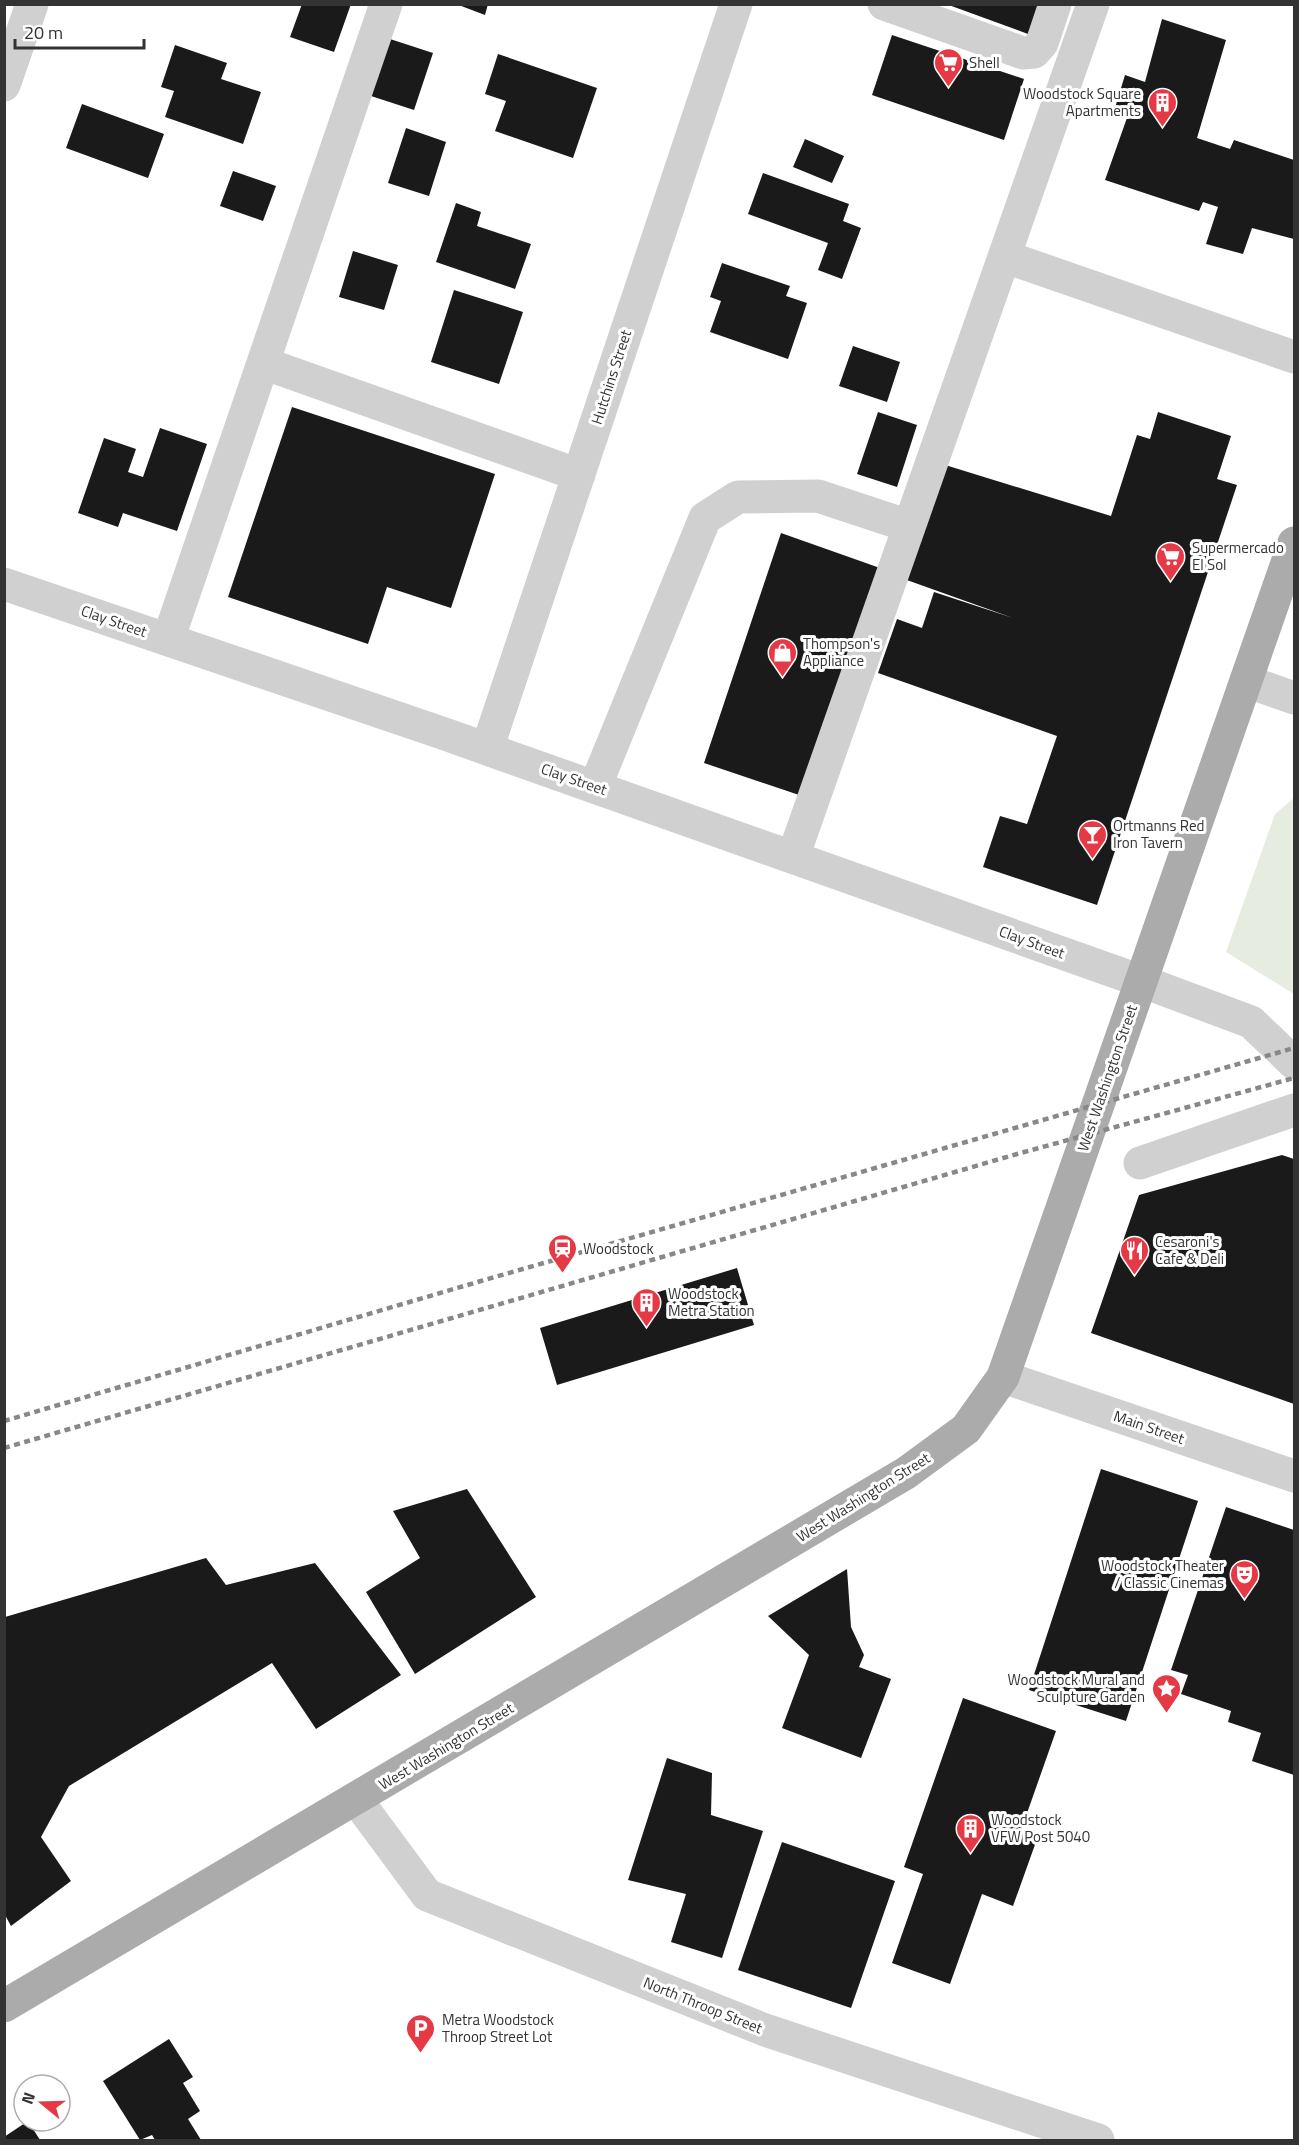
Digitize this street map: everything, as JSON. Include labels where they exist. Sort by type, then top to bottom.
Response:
[{"type":"main road","name":"West Washington Street","points":[[4,2006],[906,1473],[966,1429],[1003,1377],[1294,543]]},
{"type":"street","points":[[4,86],[32,4]]},
{"type":"street","points":[[168,640],[386,4]]},
{"type":"street","name":"Hutchins Street","points":[[486,748],[736,4]]},
{"type":"street","points":[[884,4],[1023,53],[1034,52],[1042,43],[1055,4]]},
{"type":"street","points":[[793,857],[1093,4]]},
{"type":"street","points":[[1006,256],[1294,357]]},
{"type":"street","points":[[263,363],[579,475]]},
{"type":"street","points":[[595,787],[705,518],[738,497],[818,496],[909,526]]},
{"type":"street","name":"Clay Street","points":[[4,584],[486,748],[1142,981],[1251,1022],[1294,1063]]},
{"type":"street","points":[[1246,681],[1294,698]]},
{"type":"street","points":[[1140,1163],[1294,1110]]},
{"type":"street","name":"Main Street","points":[[1003,1377],[1294,1476]]},
{"type":"street","name":"North Throop Street","points":[[356,1799],[427,1895],[765,2030],[1098,2140]]},
{"type":"shaded area","points":[[1294,798],[1294,994],[1226,952],[1275,814]]},
{"type":"building","points":[[302,4],[351,4],[334,52],[290,37]]},
{"type":"building","points":[[456,4],[488,4],[485,15]]},
{"type":"building","name":"Shell","points":[[946,4],[1039,4],[1028,34]]},
{"type":"building","name":"Woodstock Square Apartments","points":[[1162,19],[1226,40],[1197,138],[1230,149],[1234,140],[1294,160],[1294,239],[1252,228],[1243,254],[1206,244],[1218,207],[1203,202],[1199,211],[1105,180],[1128,115],[1114,111],[1125,75],[1145,82]]},
{"type":"building","name":"Shell","points":[[892,35],[1024,79],[1004,140],[872,95]]},
{"type":"building","points":[[390,39],[433,53],[414,110],[371,96]]},
{"type":"building","points":[[175,45],[227,63],[221,79],[261,92],[243,144],[165,117],[174,91],[161,87]]},
{"type":"building","points":[[498,54],[597,88],[573,158],[495,131],[506,101],[485,94]]},
{"type":"building","points":[[82,104],[164,134],[148,178],[66,148]]},
{"type":"building","points":[[406,128],[446,142],[429,196],[388,183]]},
{"type":"building","points":[[805,139],[844,156],[832,183],[793,167]]},
{"type":"building","points":[[233,171],[276,186],[263,221],[220,206]]},
{"type":"building","points":[[763,173],[849,204],[843,221],[861,228],[842,279],[818,270],[828,243],[748,214]]},
{"type":"building","points":[[456,203],[481,212],[477,226],[531,244],[515,289],[436,262]]},
{"type":"building","points":[[353,251],[398,265],[384,310],[339,297]]},
{"type":"building","points":[[722,263],[790,286],[786,296],[807,303],[788,359],[710,332],[721,301],[710,297]]},
{"type":"building","points":[[454,290],[523,312],[499,384],[431,362]]},
{"type":"building","points":[[853,346],[900,362],[887,402],[839,386]]},
{"type":"building","points":[[292,407],[495,474],[451,608],[387,587],[368,644],[228,597]]},
{"type":"building","points":[[878,412],[917,425],[897,487],[857,474]]},
{"type":"building","points":[[1158,412],[1231,436],[1217,479],[1237,485],[1097,905],[983,867],[1000,816],[1027,824],[1057,736],[878,673],[897,619],[922,628],[934,592],[1013,618],[904,579],[942,464],[1111,516],[1137,435],[1150,439]]},
{"type":"building","points":[[160,428],[207,444],[177,531],[123,513],[118,527],[78,513],[104,438],[136,449],[128,472],[143,477]]},
{"type":"building","points":[[781,533],[880,568],[805,797],[704,763]]},
{"type":"building","points":[[1282,1155],[1294,1159],[1294,1404],[1091,1333],[1139,1195]]},
{"type":"building","name":"Woodstock Metra Station","points":[[737,1268],[754,1325],[557,1385],[540,1328]]},
{"type":"building","points":[[1101,1469],[1198,1501],[1126,1721],[1029,1690]]},
{"type":"building","points":[[467,1489],[536,1597],[415,1674],[366,1592],[420,1558],[393,1511]]},
{"type":"building","name":"Woodstock Theater / Classic Cinemas","points":[[1226,1507],[1294,1530],[1294,1775],[1252,1761],[1261,1733],[1228,1722],[1231,1711],[1181,1694],[1188,1675],[1171,1670]]},
{"type":"building","points":[[206,1558],[226,1585],[315,1563],[401,1675],[316,1729],[272,1663],[69,1786],[41,1837],[71,1881],[11,1926],[5,1915],[5,1617]]},
{"type":"building","points":[[847,1569],[851,1627],[864,1655],[859,1667],[891,1679],[861,1758],[782,1728],[809,1655],[768,1616]]},
{"type":"building","name":"Woodstock VFW Post 5040","points":[[963,1698],[1056,1731],[1020,1833],[1037,1839],[1013,1906],[982,1894],[950,1984],[892,1963],[923,1874],[904,1867]]},
{"type":"building","points":[[667,1758],[712,1773],[711,1815],[763,1831],[722,1958],[671,1942],[686,1894],[628,1880]]},
{"type":"building","points":[[782,1842],[895,1881],[851,2008],[738,1970]]},
{"type":"building","points":[[169,2039],[193,2077],[183,2083],[200,2111],[188,2119],[201,2140],[155,2140],[152,2135],[140,2140],[103,2081]]},
{"type":"building","points":[[12,2132],[36,2133],[40,2140],[4,2140],[4,2137]]},
{"type":"railway","points":[[4,1421],[481,1281],[1294,1048]]},
{"type":"railway","points":[[4,1448],[1017,1154],[1294,1078]]},
{"type":"place","name":"Shell","points":[[948,88]]},
{"type":"place","name":"Woodstock Square Apartments","points":[[1162,128]]},
{"type":"place","name":"Supermercado El Sol","points":[[1171,582]]},
{"type":"place","name":"Thompson's Appliance","points":[[782,678]]},
{"type":"place","name":"Ortmanns Red Iron Tavern","points":[[1092,860]]},
{"type":"place","name":"Woodstock","points":[[562,1274]]},
{"type":"place","name":"Cesaroni's Cafe & Deli","points":[[1134,1276]]},
{"type":"place","name":"Woodstock Metra Station","points":[[647,1328]]},
{"type":"place","name":"Woodstock Theater / Classic Cinemas","points":[[1245,1600]]},
{"type":"place","name":"Woodstock Mural and Sculpture Garden","points":[[1166,1714]]},
{"type":"place","name":"Woodstock VFW Post 5040","points":[[970,1854]]},
{"type":"place","name":"Metra Woodstock Throop Street Lot","points":[[421,2054]]}]
